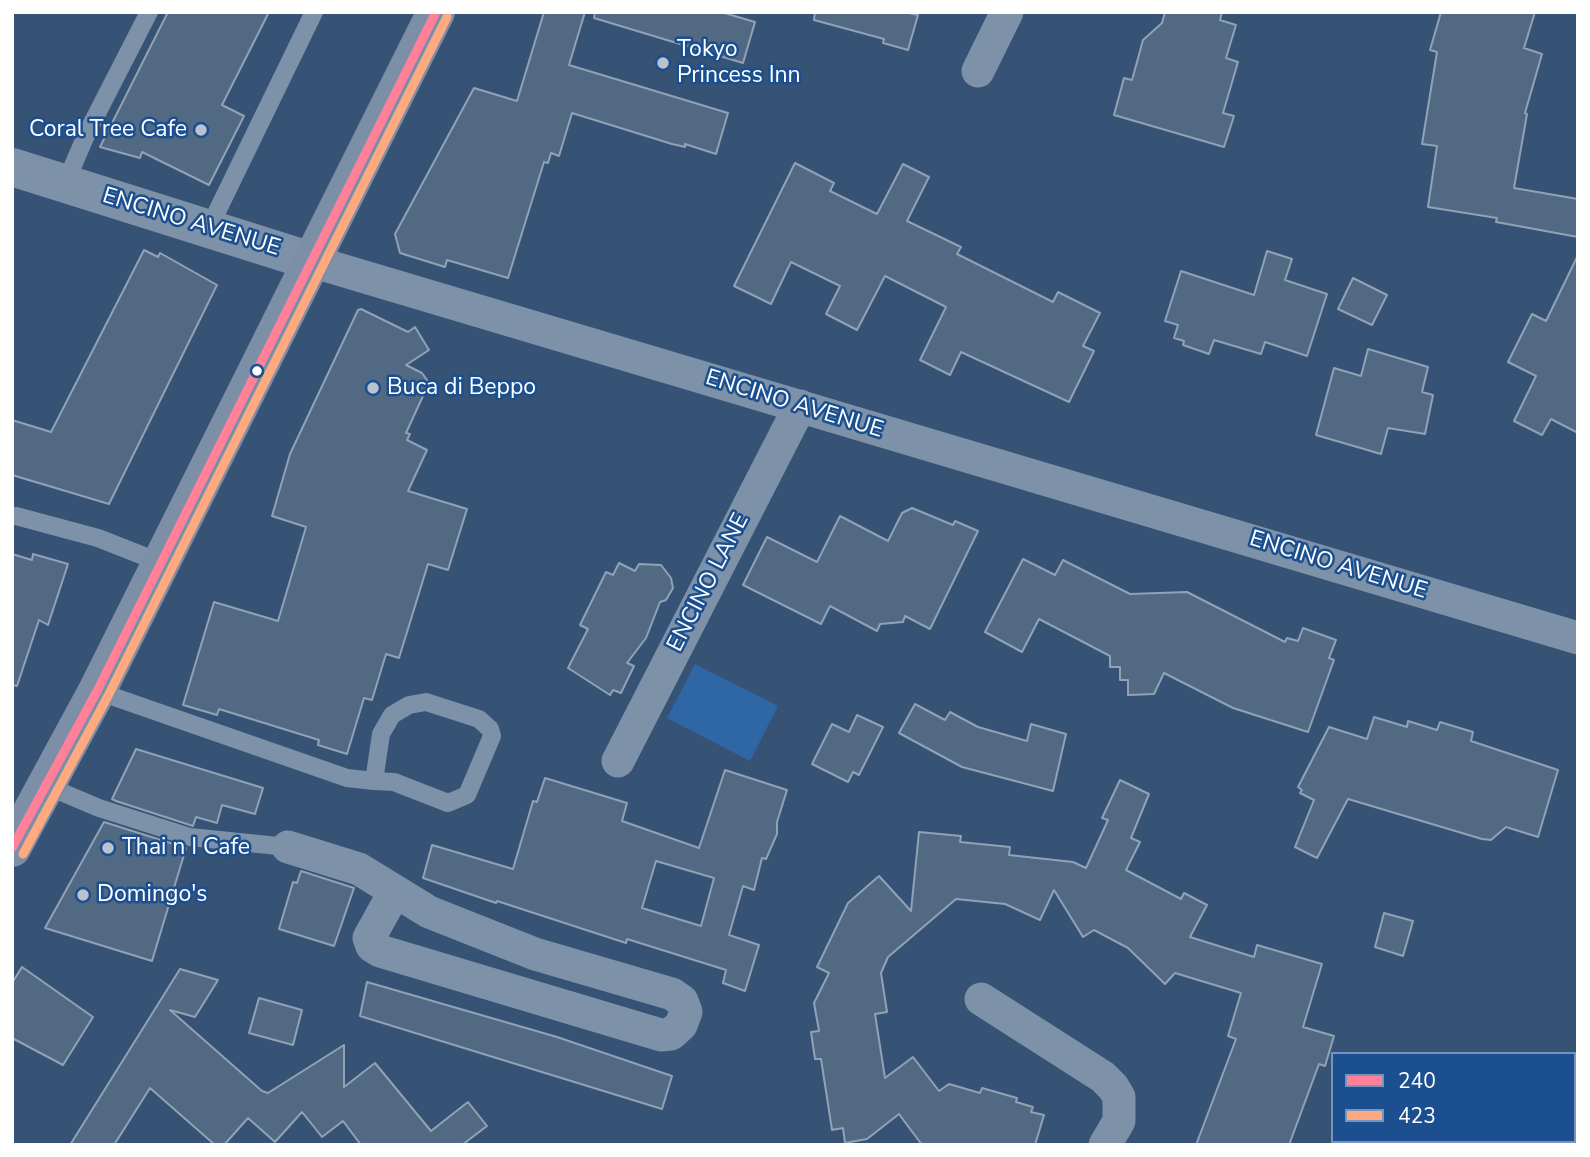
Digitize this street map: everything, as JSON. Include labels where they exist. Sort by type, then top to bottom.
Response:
[{"type":"main road","points":[[12,848],[97,691],[435,13]]},
{"type":"street","points":[[978,71],[1007,12]]},
{"type":"street","name":"ENCINO AVENUE","points":[[12,167],[311,261],[1578,638]]},
{"type":"street","name":"ENCINO LANE","points":[[618,761],[800,406]]},
{"type":"street","points":[[288,848],[359,869],[383,881],[394,891],[429,912],[535,954],[672,994],[682,1000],[686,1012],[681,1025],[671,1034],[661,1035],[372,946],[369,938],[394,891]]},
{"type":"street","points":[[523,993],[535,954]]},
{"type":"street","points":[[981,999],[1102,1077],[1119,1097],[1119,1121],[1105,1145]]},
{"type":"lane","points":[[65,184],[87,133],[149,12]]},
{"type":"lane","points":[[209,228],[314,12]]},
{"type":"lane","points":[[16,516],[98,538],[159,562]]},
{"type":"lane","points":[[97,691],[347,778],[374,781],[394,782],[448,803],[467,795],[492,736],[490,729],[479,719],[426,702],[408,705],[391,715],[381,734],[374,781]]},
{"type":"lane","points":[[47,786],[99,808],[190,837],[288,848]]},
{"type":"shaded area","points":[[695,664],[778,706],[750,761],[667,718]]},
{"type":"building","points":[[168,12],[269,12],[222,105],[244,116],[209,185],[142,152],[140,158],[100,147]]},
{"type":"building","points":[[544,12],[585,12],[569,65],[728,113],[716,154],[685,144],[685,147],[672,144],[572,113],[559,156],[551,153],[548,163],[544,162],[508,278],[447,260],[445,267],[400,253],[395,234],[474,88],[517,101]]},
{"type":"building","points":[[595,12],[721,12],[755,22],[743,63],[594,18]]},
{"type":"building","points":[[815,12],[904,12],[918,15],[908,50],[883,43],[884,39],[814,20]]},
{"type":"building","points":[[1165,12],[1222,12],[1220,20],[1236,25],[1226,58],[1238,62],[1223,113],[1234,116],[1224,147],[1114,115],[1124,78],[1132,80],[1143,40],[1162,23]]},
{"type":"building","points":[[1441,12],[1535,12],[1524,48],[1542,54],[1525,113],[1527,114],[1514,188],[1578,199],[1578,237],[1496,222],[1497,218],[1428,207],[1437,146],[1422,144],[1437,52],[1430,50]]},
{"type":"building","points":[[795,163],[834,183],[830,191],[877,214],[903,164],[929,177],[907,221],[961,247],[957,254],[1053,302],[1058,292],[1100,313],[1083,346],[1094,351],[1069,402],[961,352],[950,375],[920,360],[946,307],[885,276],[857,330],[826,314],[840,286],[791,262],[771,304],[734,286]]},
{"type":"building","points":[[144,250],[158,257],[160,253],[217,285],[109,504],[12,475],[12,420],[51,432]]},
{"type":"building","points":[[1267,251],[1292,259],[1285,280],[1327,294],[1307,356],[1265,342],[1261,354],[1214,340],[1209,354],[1183,345],[1184,341],[1174,338],[1178,325],[1165,321],[1181,271],[1254,295]]},
{"type":"building","points":[[1578,255],[1578,433],[1551,419],[1542,435],[1514,421],[1536,376],[1508,362],[1532,314],[1546,321]]},
{"type":"building","points":[[1353,278],[1387,295],[1372,325],[1338,309]]},
{"type":"building","points":[[361,309],[408,332],[415,327],[429,350],[406,365],[422,373],[429,383],[406,433],[410,434],[407,440],[427,450],[408,491],[467,509],[448,570],[428,564],[399,658],[386,654],[372,700],[364,698],[347,754],[318,745],[319,740],[219,709],[217,715],[183,705],[214,602],[278,621],[306,527],[272,516],[290,454],[358,310]]},
{"type":"building","points":[[1368,349],[1428,367],[1422,392],[1433,395],[1425,434],[1388,428],[1381,454],[1316,435],[1334,368],[1361,376]]},
{"type":"building","points":[[912,508],[953,525],[955,521],[978,531],[930,629],[905,616],[903,622],[880,624],[877,631],[830,606],[821,624],[743,585],[767,537],[817,562],[840,516],[888,541],[902,513]]},
{"type":"building","points":[[12,554],[32,560],[33,554],[68,564],[48,625],[39,620],[17,686],[12,685]]},
{"type":"building","points":[[1023,559],[1055,575],[1063,560],[1130,594],[1187,592],[1285,642],[1287,638],[1298,641],[1303,628],[1336,640],[1329,658],[1334,660],[1308,732],[1233,708],[1164,673],[1154,694],[1128,695],[1128,680],[1120,680],[1120,667],[1110,667],[1110,656],[1039,619],[1022,652],[985,632]]},
{"type":"building","points":[[619,563],[635,571],[639,564],[661,565],[671,578],[673,588],[666,600],[660,602],[646,638],[627,663],[634,666],[621,693],[613,690],[610,695],[568,668],[588,629],[580,625],[606,572],[613,575]]},
{"type":"building","points":[[915,704],[945,720],[950,712],[978,727],[1027,741],[1031,724],[1066,734],[1053,791],[962,767],[899,733]]},
{"type":"building","points":[[857,715],[883,727],[859,775],[853,772],[848,782],[812,764],[832,724],[849,732]]},
{"type":"building","points":[[1374,717],[1407,727],[1408,721],[1437,730],[1440,722],[1473,732],[1471,741],[1558,770],[1538,837],[1506,827],[1491,840],[1482,839],[1348,799],[1317,858],[1295,847],[1314,800],[1300,793],[1302,790],[1298,787],[1329,727],[1367,739]]},
{"type":"building","points":[[136,749],[263,788],[255,814],[222,805],[217,823],[196,817],[193,826],[112,799]]},
{"type":"building","points":[[725,770],[787,790],[777,822],[777,834],[766,859],[762,858],[754,890],[743,886],[729,935],[759,945],[745,991],[723,983],[726,970],[627,939],[626,943],[423,878],[432,845],[513,869],[533,801],[537,802],[545,778],[627,803],[622,821],[699,848]],"holes":[[[656,861],[714,878],[701,926],[642,908]]]},
{"type":"building","points":[[1120,780],[1149,794],[1131,838],[1140,842],[1126,870],[1181,899],[1184,893],[1207,905],[1190,937],[1254,957],[1257,945],[1322,964],[1303,1027],[1334,1036],[1325,1066],[1319,1064],[1289,1145],[1196,1145],[1236,1039],[1228,1036],[1241,993],[1175,973],[1165,984],[1128,948],[1094,930],[1083,937],[1054,890],[1040,920],[1005,904],[956,899],[888,957],[881,973],[887,1012],[875,1014],[885,1078],[913,1057],[939,1091],[949,1084],[980,1093],[982,1088],[1017,1098],[1016,1102],[1033,1107],[1031,1112],[1044,1115],[1035,1145],[922,1145],[899,1114],[867,1139],[845,1143],[843,1128],[832,1130],[821,1059],[815,1059],[811,1032],[819,1031],[814,1003],[829,973],[817,967],[848,903],[879,876],[911,911],[919,832],[961,836],[960,842],[1010,847],[1009,855],[1073,862],[1086,868],[1108,820],[1102,818]]},
{"type":"building","points":[[104,822],[186,848],[152,961],[45,928]]},
{"type":"building","points":[[301,871],[354,888],[334,946],[279,929],[293,882],[297,883]]},
{"type":"building","points":[[1384,913],[1413,921],[1403,956],[1375,947]]},
{"type":"building","points":[[22,967],[93,1017],[63,1065],[12,1038],[12,983]]},
{"type":"building","points":[[180,969],[218,980],[195,1017],[170,1010],[262,1091],[268,1093],[344,1045],[344,1087],[375,1063],[431,1131],[468,1102],[487,1126],[462,1145],[361,1145],[343,1121],[322,1137],[302,1112],[275,1142],[248,1118],[224,1145],[215,1145],[150,1088],[114,1145],[70,1145]]},
{"type":"building","points":[[367,982],[557,1037],[672,1076],[662,1109],[360,1016]]},
{"type":"building","points":[[259,998],[302,1010],[293,1045],[249,1033]]},
{"type":"transit line","name":"240","points":[[12,848],[97,691],[436,12]]},
{"type":"transit line","name":"423","points":[[23,854],[108,696],[447,17]]},
{"type":"place","name":"Tokyo Princess Inn","points":[[663,63]]},
{"type":"place","name":"Coral Tree Cafe","points":[[201,130]]},
{"type":"place","name":"Buca di Beppo","points":[[373,388]]},
{"type":"place","name":"Thai n I Cafe","points":[[108,848]]},
{"type":"place","name":"Domingo's","points":[[83,895]]}]
